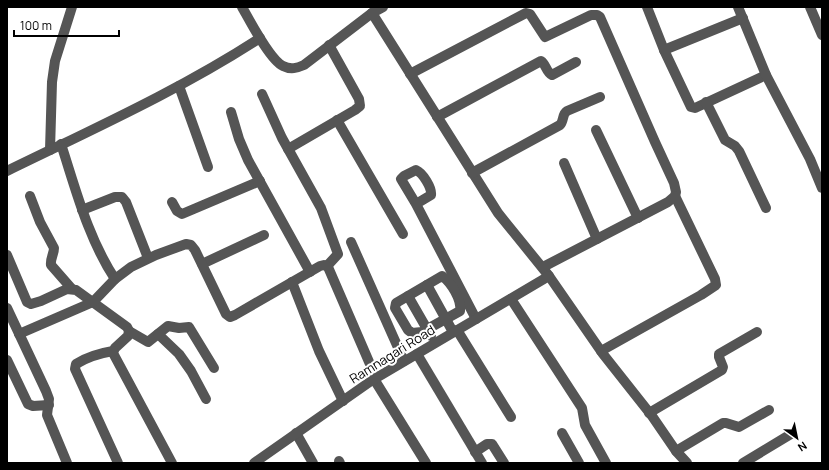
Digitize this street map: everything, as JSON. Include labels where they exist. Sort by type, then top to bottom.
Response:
[{"type":"street","points":[[50,150],[52,82],[61,41],[72,7]]},
{"type":"street","points":[[242,7],[274,59],[283,66],[294,69],[304,65],[372,13],[383,7]]},
{"type":"street","points":[[647,7],[664,50],[690,106],[693,108],[766,75]]},
{"type":"street","points":[[738,7],[766,75],[810,159],[822,188]]},
{"type":"street","points":[[822,8],[811,9],[822,35]]},
{"type":"street","points":[[372,13],[498,214],[543,267],[601,351],[676,451],[687,463]]},
{"type":"street","points":[[410,74],[526,13],[530,14],[546,37],[591,15],[597,15],[602,20],[674,183],[676,192],[675,196],[715,279],[716,285],[711,290],[601,351]]},
{"type":"street","points":[[664,50],[742,18]]},
{"type":"street","points":[[7,170],[164,94],[232,56],[260,38]]},
{"type":"street","points":[[288,149],[358,108],[360,104],[359,99],[329,45]]},
{"type":"street","points":[[437,117],[541,61],[552,75],[576,62]]},
{"type":"street","points":[[179,86],[208,167]]},
{"type":"street","points":[[19,334],[93,302],[115,279],[131,266],[186,244],[193,247],[226,314],[230,317],[320,266],[327,266],[338,256],[338,252],[321,208],[288,149],[262,94]]},
{"type":"street","points":[[472,172],[560,125],[563,121],[564,114],[567,111],[600,97]]},
{"type":"street","points":[[706,102],[725,140],[738,149],[766,208]]},
{"type":"street","points":[[231,112],[244,151],[310,272]]},
{"type":"street","points":[[337,120],[403,234]]},
{"type":"street","points":[[596,130],[638,218]]},
{"type":"street","points":[[61,144],[82,210],[99,253],[115,279]]},
{"type":"street","points":[[564,163],[597,239]]},
{"type":"street","points":[[172,202],[179,213],[182,214],[260,181]]},
{"type":"street","points":[[30,196],[40,222],[54,248],[51,265],[72,289]]},
{"type":"street","points":[[543,267],[668,202],[675,196]]},
{"type":"street","points":[[82,210],[115,197],[122,197],[126,202],[148,258]]},
{"type":"street","points":[[416,204],[476,319]]},
{"type":"street","points":[[202,264],[264,235]]},
{"type":"street","points":[[351,242],[404,361]]},
{"type":"street","points":[[7,255],[27,302],[31,304],[41,301],[67,289],[76,290],[124,324],[129,331],[147,342],[168,326],[179,328],[189,327],[214,368]]},
{"type":"street","points":[[327,266],[331,271],[375,379],[426,463]]},
{"type":"street","points":[[442,276],[447,280],[460,302],[460,311],[427,330],[412,333],[408,330],[395,308],[396,303],[427,286],[442,276]]},
{"type":"street","name":"Ramnagari Road","points":[[254,463],[375,379],[549,276]]},
{"type":"street","points":[[292,282],[319,351],[343,401]]},
{"type":"street","points":[[427,286],[446,320],[455,331],[511,417]]},
{"type":"street","points":[[408,296],[435,343]]},
{"type":"street","points":[[511,299],[582,408],[585,425],[606,463]]},
{"type":"street","points":[[7,308],[46,391],[49,399],[47,411],[50,422],[67,463]]},
{"type":"street","points":[[118,463],[75,367],[78,363],[85,360],[113,351],[128,336],[129,331]]},
{"type":"street","points":[[649,413],[722,370],[723,367],[719,354],[757,332]]},
{"type":"street","points":[[158,334],[182,358],[206,399]]},
{"type":"street","points":[[113,351],[114,356],[172,463]]},
{"type":"street","points":[[417,354],[482,463]]},
{"type":"street","points":[[7,360],[28,404],[33,406],[48,405]]},
{"type":"street","points":[[676,451],[723,423],[739,427],[770,410]]},
{"type":"street","points":[[296,433],[314,463]]},
{"type":"street","points":[[562,433],[579,463]]},
{"type":"street","points":[[744,463],[791,434]]},
{"type":"street","points":[[475,452],[487,444],[492,444],[504,463]]}]
